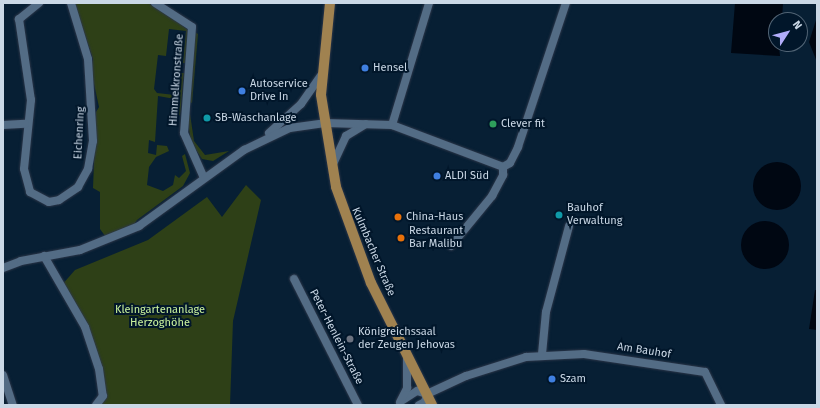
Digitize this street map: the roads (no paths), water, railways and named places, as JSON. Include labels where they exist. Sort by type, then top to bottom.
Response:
[{"type":"main road","name":"Kulmbacher Straße","points":[[330,3],[321,75],[325,123],[332,168],[355,247],[432,405]]},
{"type":"street","name":"Eichenring","points":[[39,3],[19,19],[31,100],[26,124],[24,169],[30,192],[49,202],[71,194],[88,169],[93,115],[88,59],[71,3]]},
{"type":"street","name":"Himmelkronstraße","points":[[154,3],[192,26],[184,132],[204,178]]},
{"type":"street","points":[[392,125],[429,3]]},
{"type":"street","points":[[259,141],[290,128],[325,123],[368,123],[392,125],[502,167],[510,163],[518,147],[566,3]]},
{"type":"street","points":[[3,268],[44,256],[80,250],[139,226],[204,178],[259,141],[296,109],[321,75]]},
{"type":"street","points":[[332,168],[346,136],[368,123]]},
{"type":"street","points":[[3,125],[26,124]]},
{"type":"street","points":[[451,246],[492,196],[503,175],[502,167]]},
{"type":"street","points":[[542,354],[546,312],[569,226]]},
{"type":"street","points":[[44,256],[85,327],[92,347],[103,396],[96,405]]},
{"type":"street","name":"Peter-Henlein-Straße","points":[[294,279],[358,405]]},
{"type":"street","name":"Am Bauhof","points":[[427,394],[472,374],[542,354],[584,354],[699,370],[713,381],[721,405]]},
{"type":"street","points":[[398,404],[407,388],[407,356]]},
{"type":"street","points":[[3,375],[13,405]]},
{"type":"street","points":[[398,404],[417,391],[427,394],[425,402],[419,405]]},
{"type":"place","name":"Hensel","points":[[365,68]]},
{"type":"place","name":"Autoservice Drive In","points":[[242,91]]},
{"type":"place","name":"SB-Waschanlage","points":[[207,118]]},
{"type":"place","name":"Clever fit","points":[[493,124]]},
{"type":"place","name":"ALDI Süd","points":[[437,176]]},
{"type":"place","name":"Bauhof Verwaltung","points":[[559,215]]},
{"type":"place","name":"China-Haus","points":[[398,217]]},
{"type":"place","name":"Restaurant Bar Malibu","points":[[401,238]]},
{"type":"place","name":"Königreichssaal der Zeugen Jehovas","points":[[350,339]]},
{"type":"place","name":"Szam","points":[[552,379]]},
{"type":"park label","name":"Kleingartenanlage Herzoghöhe","points":[[160,317]]}]
